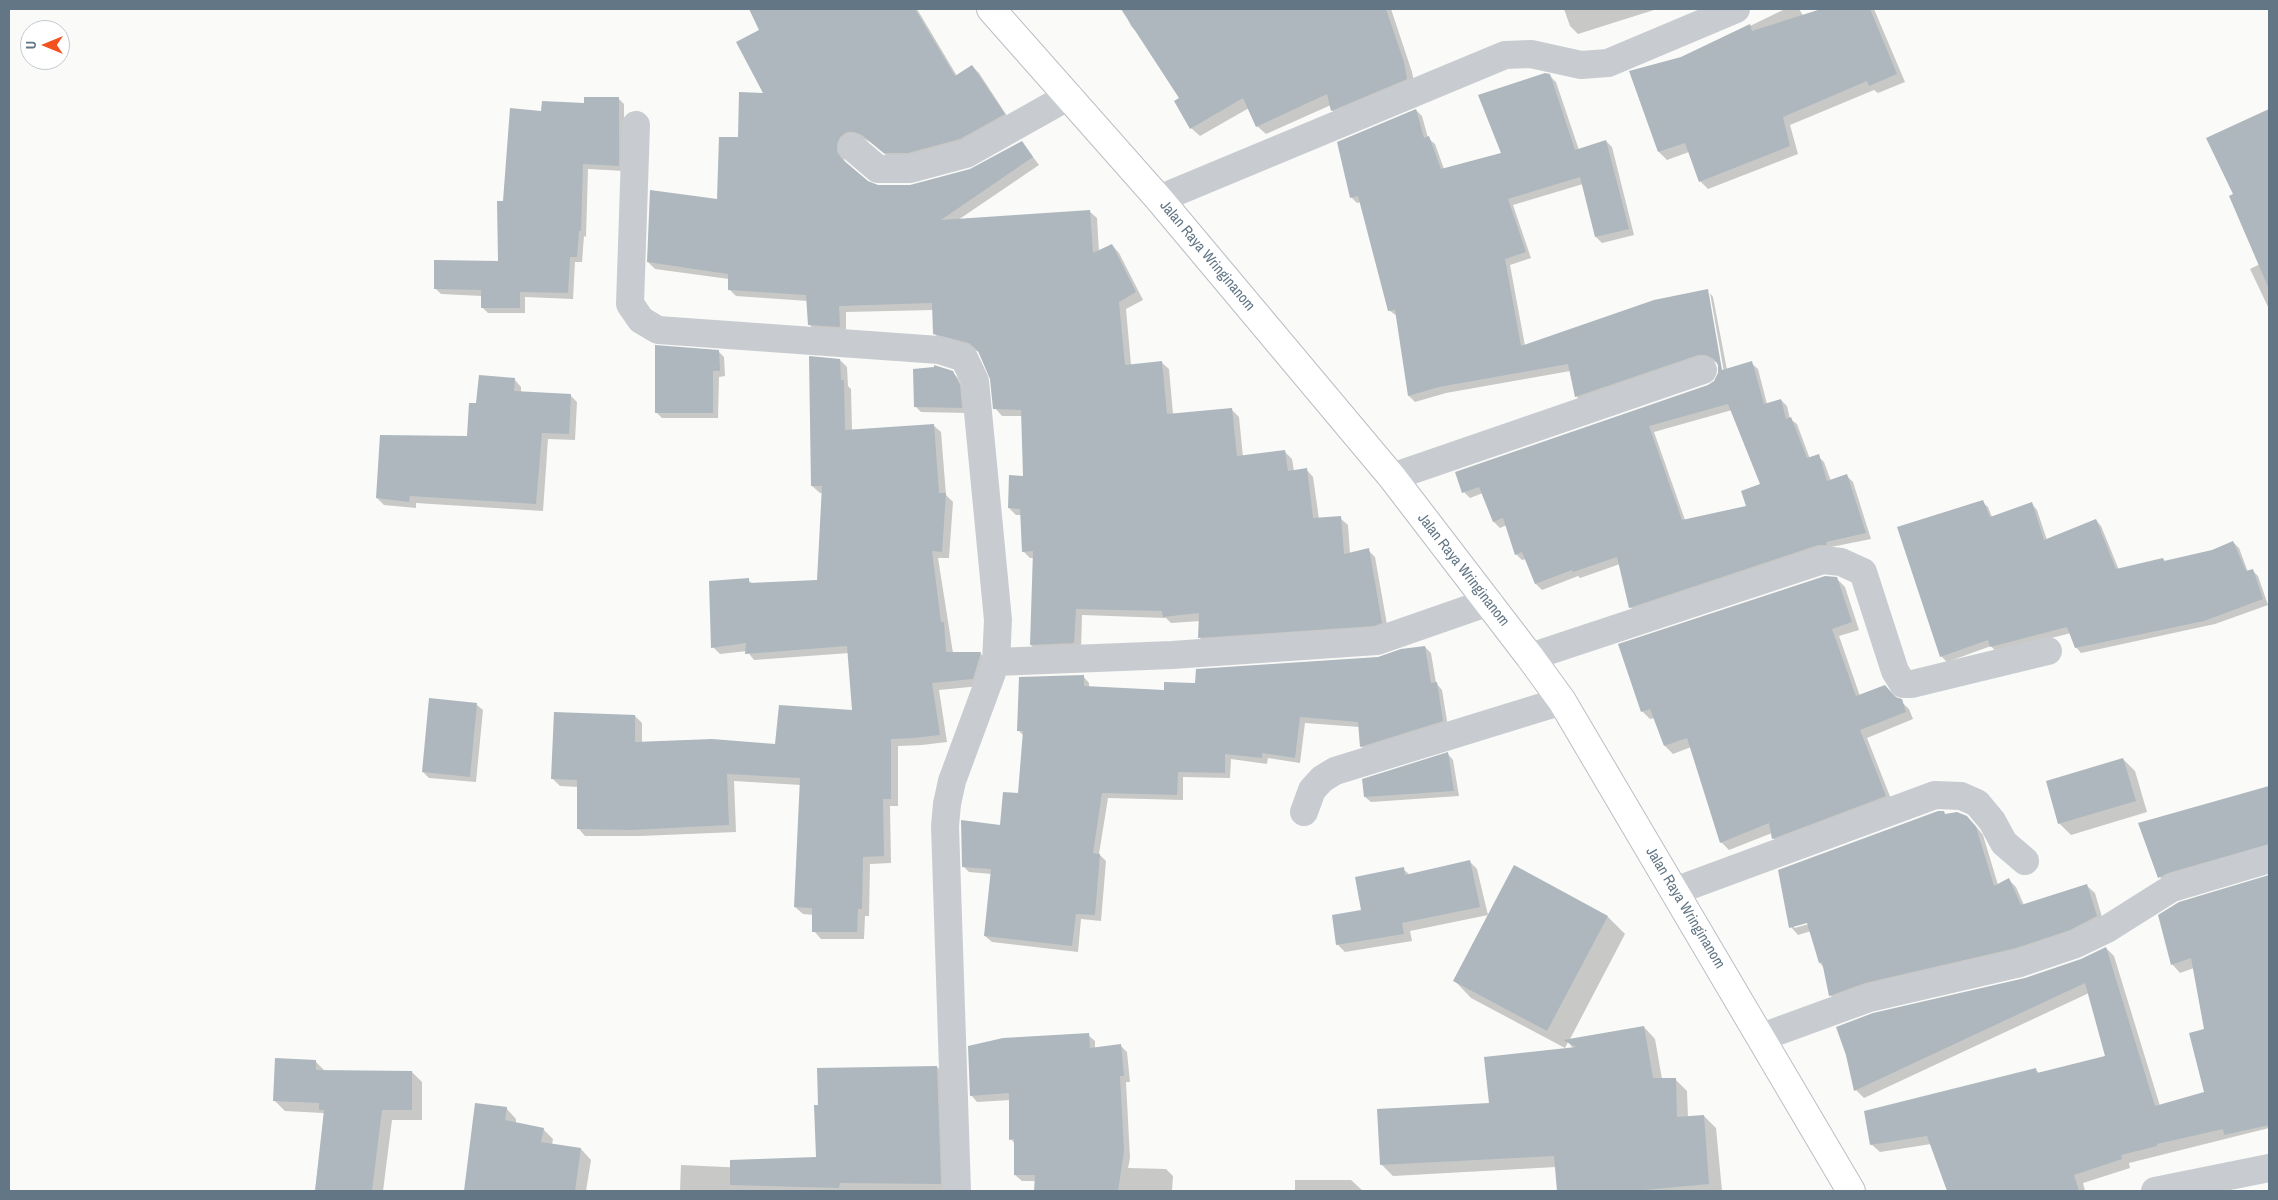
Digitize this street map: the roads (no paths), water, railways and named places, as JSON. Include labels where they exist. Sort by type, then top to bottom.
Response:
[{"type":"main road","name":"Jalan Raya Wringinanom","points":[[991,9],[1159,199],[1392,477],[1530,657],[1562,701],[1762,1037],[1851,1191]]},
{"type":"street","points":[[1159,199],[1505,55],[1531,54],[1581,64],[1608,63],[1736,9]]},
{"type":"street","points":[[852,147],[878,169],[910,169],[966,154],[1069,96]]},
{"type":"street","points":[[636,125],[630,304],[641,320],[658,330],[939,350],[964,358],[975,381],[998,620],[996,662],[952,781],[946,804],[945,826],[957,1191]]},
{"type":"street","points":[[1392,477],[1703,370]]},
{"type":"street","points":[[1530,657],[1822,560],[1841,562],[1863,572],[1894,671],[1903,684],[1912,684],[2048,651]]},
{"type":"street","points":[[996,662],[1172,656],[1377,641],[1489,602]]},
{"type":"street","points":[[1304,812],[1312,790],[1322,779],[1335,771],[1562,701]]},
{"type":"street","points":[[1674,891],[1935,795],[1961,796],[1977,803],[1992,821],[2004,843],[2025,861]]},
{"type":"street","points":[[1762,1037],[1869,998],[2020,963],[2076,944],[2107,929],[2172,888],[2269,859]]},
{"type":"street","points":[[2155,1191],[2269,1168]]}]
